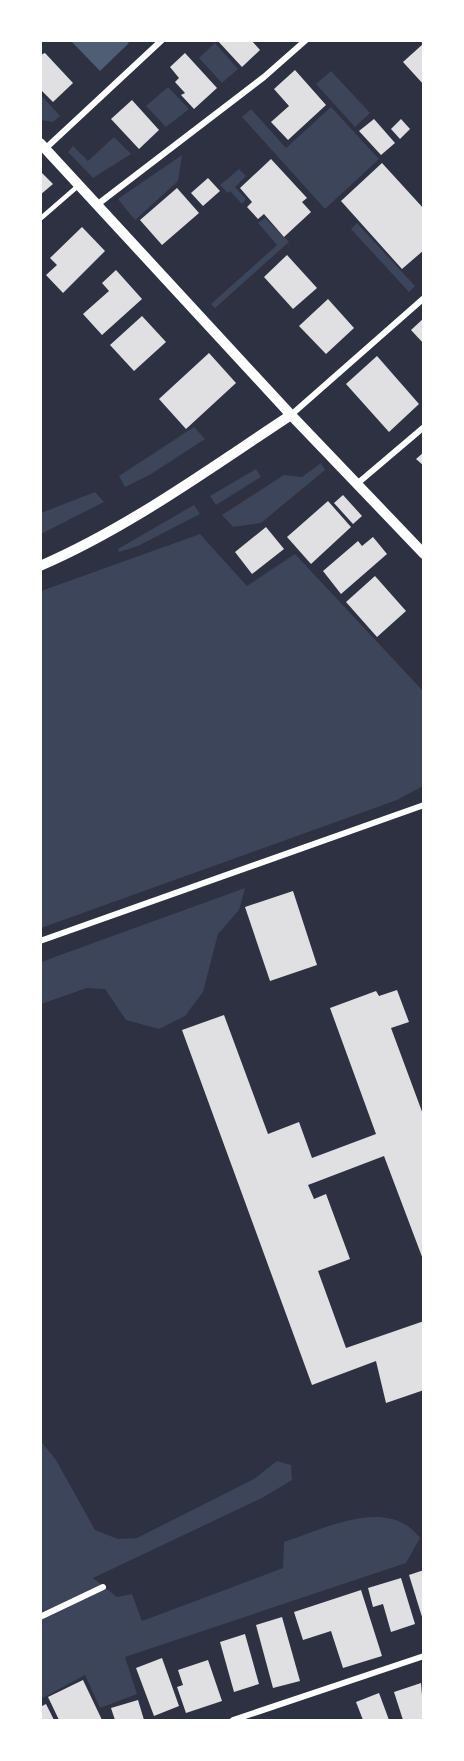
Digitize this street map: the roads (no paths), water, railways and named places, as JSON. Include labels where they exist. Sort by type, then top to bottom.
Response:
[{"type":"street","points":[[162,40],[43,145],[291,415],[423,554]]},
{"type":"street","points":[[98,204],[264,77],[306,40]]},
{"type":"street","points":[[40,566],[74,551],[127,522],[291,415],[423,298]]},
{"type":"street","points":[[358,483],[423,427]]},
{"type":"street","points":[[40,941],[423,805]]},
{"type":"street","points":[[40,1617],[103,1587]]},
{"type":"street","points":[[233,1720],[423,1656]]},
{"type":"lane","points":[[40,219],[80,184]]}]
